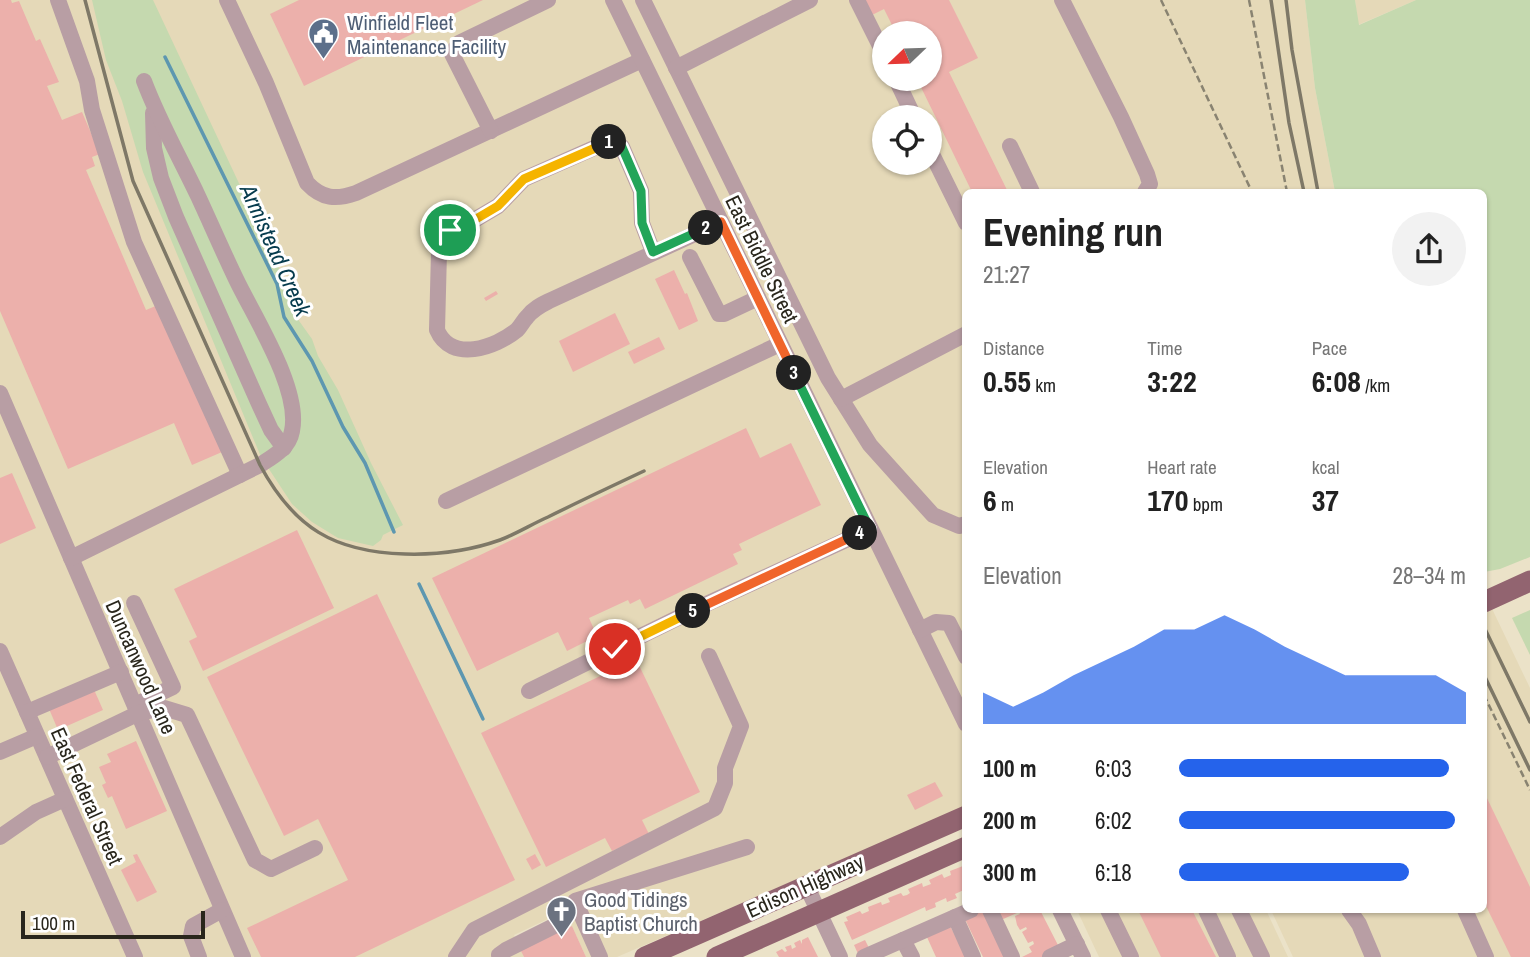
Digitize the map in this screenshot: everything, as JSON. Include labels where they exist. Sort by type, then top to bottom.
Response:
[{"type":"main road","points":[[1487,600],[1530,581]]},
{"type":"main road","name":"Edison Highway","points":[[645,957],[962,818]]},
{"type":"main road","name":"Edison Highway","points":[[718,957],[962,849]]},
{"type":"street","points":[[58,0],[87,81],[92,110],[134,242],[240,475]]},
{"type":"street","points":[[227,0],[303,175],[320,195],[341,198],[356,193],[642,60]]},
{"type":"street","points":[[491,131],[462,76],[452,54],[453,50],[459,43],[523,5],[548,0]]},
{"type":"street","name":"East Biddle Street","points":[[613,0],[962,716]]},
{"type":"street","points":[[643,0],[828,378],[870,445],[933,515],[962,525]]},
{"type":"street","points":[[677,68],[810,0]]},
{"type":"street","points":[[857,0],[872,30]]},
{"type":"street","points":[[1062,0],[1147,174],[1150,184],[1147,189]]},
{"type":"street","points":[[71,558],[240,475],[284,449],[292,433],[293,415],[288,391],[264,332],[236,281],[199,197],[152,104],[144,81]]},
{"type":"street","points":[[152,104],[154,148],[161,178],[259,404],[271,430],[284,449]]},
{"type":"street","points":[[653,252],[642,223],[641,191],[626,156],[617,142],[603,144],[524,179],[498,206],[450,230],[442,237],[439,252],[437,330],[441,340],[451,348],[474,349],[492,344],[519,327],[527,316],[542,305],[721,222]]},
{"type":"street","points":[[1010,146],[1031,189]]},
{"type":"street","points":[[942,174],[962,215]]},
{"type":"street","points":[[690,257],[719,314],[758,298]]},
{"type":"street","points":[[841,399],[962,336]]},
{"type":"street","points":[[446,501],[780,344]]},
{"type":"street","name":"Duncanwood Lane","points":[[0,393],[243,957]]},
{"type":"street","points":[[529,691],[702,606],[870,529]]},
{"type":"street","points":[[47,757],[173,687],[134,603]]},
{"type":"street","points":[[920,630],[936,622],[949,623],[962,649]]},
{"type":"street","name":"East Federal Street","points":[[0,651],[135,957]]},
{"type":"street","points":[[456,957],[474,930],[715,808],[725,783],[725,768],[741,726],[709,656]]},
{"type":"street","points":[[27,712],[121,672]]},
{"type":"street","points":[[137,709],[164,708],[187,715],[256,860],[271,869],[314,848]]},
{"type":"street","points":[[0,752],[37,736]]},
{"type":"street","points":[[0,837],[36,812],[65,799]]},
{"type":"street","points":[[600,957],[575,901],[747,847]]},
{"type":"street","points":[[806,885],[840,957]]},
{"type":"street","points":[[199,957],[191,936],[193,926],[222,910]]},
{"type":"street","points":[[864,957],[964,913]]},
{"type":"street","points":[[991,913],[1012,957]]},
{"type":"street","points":[[1050,957],[1080,951],[1061,913]]},
{"type":"street","points":[[1109,913],[1131,957]]},
{"type":"street","points":[[1207,913],[1228,957]]},
{"type":"street","points":[[1240,913],[1262,957]]},
{"type":"street","points":[[1351,913],[1359,924],[1373,957]]},
{"type":"street","points":[[1466,913],[1479,955]]},
{"type":"street","points":[[955,917],[973,957]]},
{"type":"street","points":[[500,957],[506,950],[558,924]]},
{"type":"street","points":[[903,940],[912,957]]},
{"type":"path","points":[[1161,0],[1251,189]]},
{"type":"path","points":[[1248,0],[1286,189]]},
{"type":"path","points":[[1487,701],[1530,790]]},
{"type":"shaded area","points":[[0,0],[1305,0],[1315,88],[1334,189],[962,189],[962,808],[617,957],[586,957],[565,911],[514,935],[524,957],[0,957]]},
{"type":"shaded area","points":[[1355,0],[1416,0],[1358,25]]},
{"type":"shaded area","points":[[1487,598],[1530,688],[1530,957],[1293,957],[1272,913],[1487,913]]},
{"type":"shaded area","points":[[1078,913],[1267,913],[1288,957],[1099,957]]},
{"type":"green space","points":[[92,0],[153,0],[282,275],[290,295],[292,311],[312,339],[403,525],[383,535],[373,546],[338,538],[312,522],[292,504],[261,457],[143,172],[122,101],[106,60]]},
{"type":"green space","points":[[1305,0],[1355,0],[1359,25],[1416,0],[1530,0],[1530,557],[1487,571],[1487,189],[1334,189],[1315,88]]},
{"type":"green space","points":[[1530,610],[1530,655],[1512,618]]},
{"type":"building","points":[[0,0],[11,0],[12,3],[19,1],[36,41],[40,39],[59,82],[47,86],[62,120],[82,112],[100,154],[92,157],[95,166],[86,170],[146,310],[158,305],[222,452],[192,465],[174,423],[68,469],[0,311]]},
{"type":"building","name":"Winfield Fleet Maintenance Facility","points":[[299,0],[483,0],[304,86],[270,14]]},
{"type":"building","points":[[865,0],[949,0],[978,58],[949,72],[1007,189],[971,189],[942,130],[942,105],[930,105],[923,91],[942,91],[942,21],[890,21],[884,9],[872,15]]},
{"type":"building","points":[[674,270],[698,321],[679,330],[655,279]]},
{"type":"building","points":[[496,291],[498,294],[486,301],[484,298]]},
{"type":"building","points":[[615,313],[630,344],[573,372],[559,341]]},
{"type":"building","points":[[659,337],[665,349],[634,364],[628,352]]},
{"type":"building","points":[[746,428],[760,458],[791,443],[821,505],[739,544],[742,550],[733,554],[738,564],[645,609],[640,599],[630,604],[628,600],[589,618],[597,636],[567,651],[558,632],[477,671],[432,578]]},
{"type":"building","points":[[12,473],[36,528],[0,544],[0,478]]},
{"type":"building","points":[[297,530],[334,608],[203,671],[189,641],[197,637],[174,589]]},
{"type":"building","points":[[377,594],[515,880],[355,957],[261,957],[247,928],[348,880],[318,819],[284,836],[207,677]]},
{"type":"building","points":[[636,659],[700,792],[642,820],[649,834],[612,851],[605,838],[546,867],[481,733]]},
{"type":"building","points":[[92,685],[103,710],[58,730],[47,704]]},
{"type":"building","points":[[136,741],[167,811],[126,829],[112,796],[108,798],[102,785],[106,783],[99,767],[111,762],[107,754]]},
{"type":"building","points":[[935,782],[943,796],[915,810],[907,795]]},
{"type":"building","points":[[1487,798],[1530,887],[1530,957],[1511,957],[1487,908]]},
{"type":"building","points":[[137,854],[157,892],[137,902],[121,870],[136,862],[133,855]]},
{"type":"building","points":[[535,854],[541,865],[532,870],[526,859]]},
{"type":"building","points":[[962,866],[962,891],[955,894],[957,898],[947,902],[946,898],[935,903],[936,907],[926,911],[925,907],[852,940],[844,922],[848,921],[846,917],[860,911],[862,914],[869,911],[868,907],[881,902],[882,905],[890,902],[888,898],[901,893],[903,896],[907,895],[910,893],[908,889],[922,883],[923,887],[931,884],[929,880],[942,874],[944,878],[951,875],[950,871]]},
{"type":"building","points":[[973,913],[984,913],[1006,957],[983,957],[964,917]]},
{"type":"building","points":[[998,913],[1017,913],[1001,920]]},
{"type":"building","points":[[1042,913],[1060,949],[1044,957],[1022,957],[1032,952],[1029,947],[1034,944],[1033,941],[1028,943],[1022,932],[1026,927],[1020,930],[1017,925],[1015,916]]},
{"type":"building","points":[[1139,913],[1194,913],[1216,957],[1161,957]]},
{"type":"building","points":[[949,924],[966,957],[936,957],[926,935]]},
{"type":"building","name":"Good Tidings Baptist Church","points":[[572,926],[586,957],[524,957],[520,949]]},
{"type":"building","points":[[808,937],[818,957],[779,957],[776,952],[782,949],[785,952],[785,947],[791,945],[792,949],[796,947],[794,943],[800,940],[802,944],[802,940]]},
{"type":"building","points":[[865,940],[870,950],[859,956],[854,945]]},
{"type":"waterway","name":"Armistead Creek","points":[[165,57],[277,284],[284,317],[312,361],[343,427],[365,463],[394,532]]},
{"type":"waterway","name":"Armistead Creek","points":[[419,584],[483,719]]},
{"type":"railway","points":[[85,0],[133,181],[260,465],[273,487],[302,520],[337,542],[357,548],[405,554],[453,552],[506,538],[644,471]]},
{"type":"railway","points":[[1271,0],[1289,123],[1303,189]]},
{"type":"railway","points":[[1286,0],[1292,50],[1317,189]]},
{"type":"railway","points":[[1487,633],[1530,722]]},
{"type":"railway","points":[[1487,681],[1530,770]]},
{"type":"place","name":"Winfield Fleet Maintenance Facility","points":[[324,61]]},
{"type":"place","name":"Good Tidings Baptist Church","points":[[561,938]]},
{"type":"route","points":[[450,230],[498,206],[524,179],[603,144],[617,142],[622,147],[641,191],[642,223],[653,252],[721,222],[870,529],[615,649]]}]
